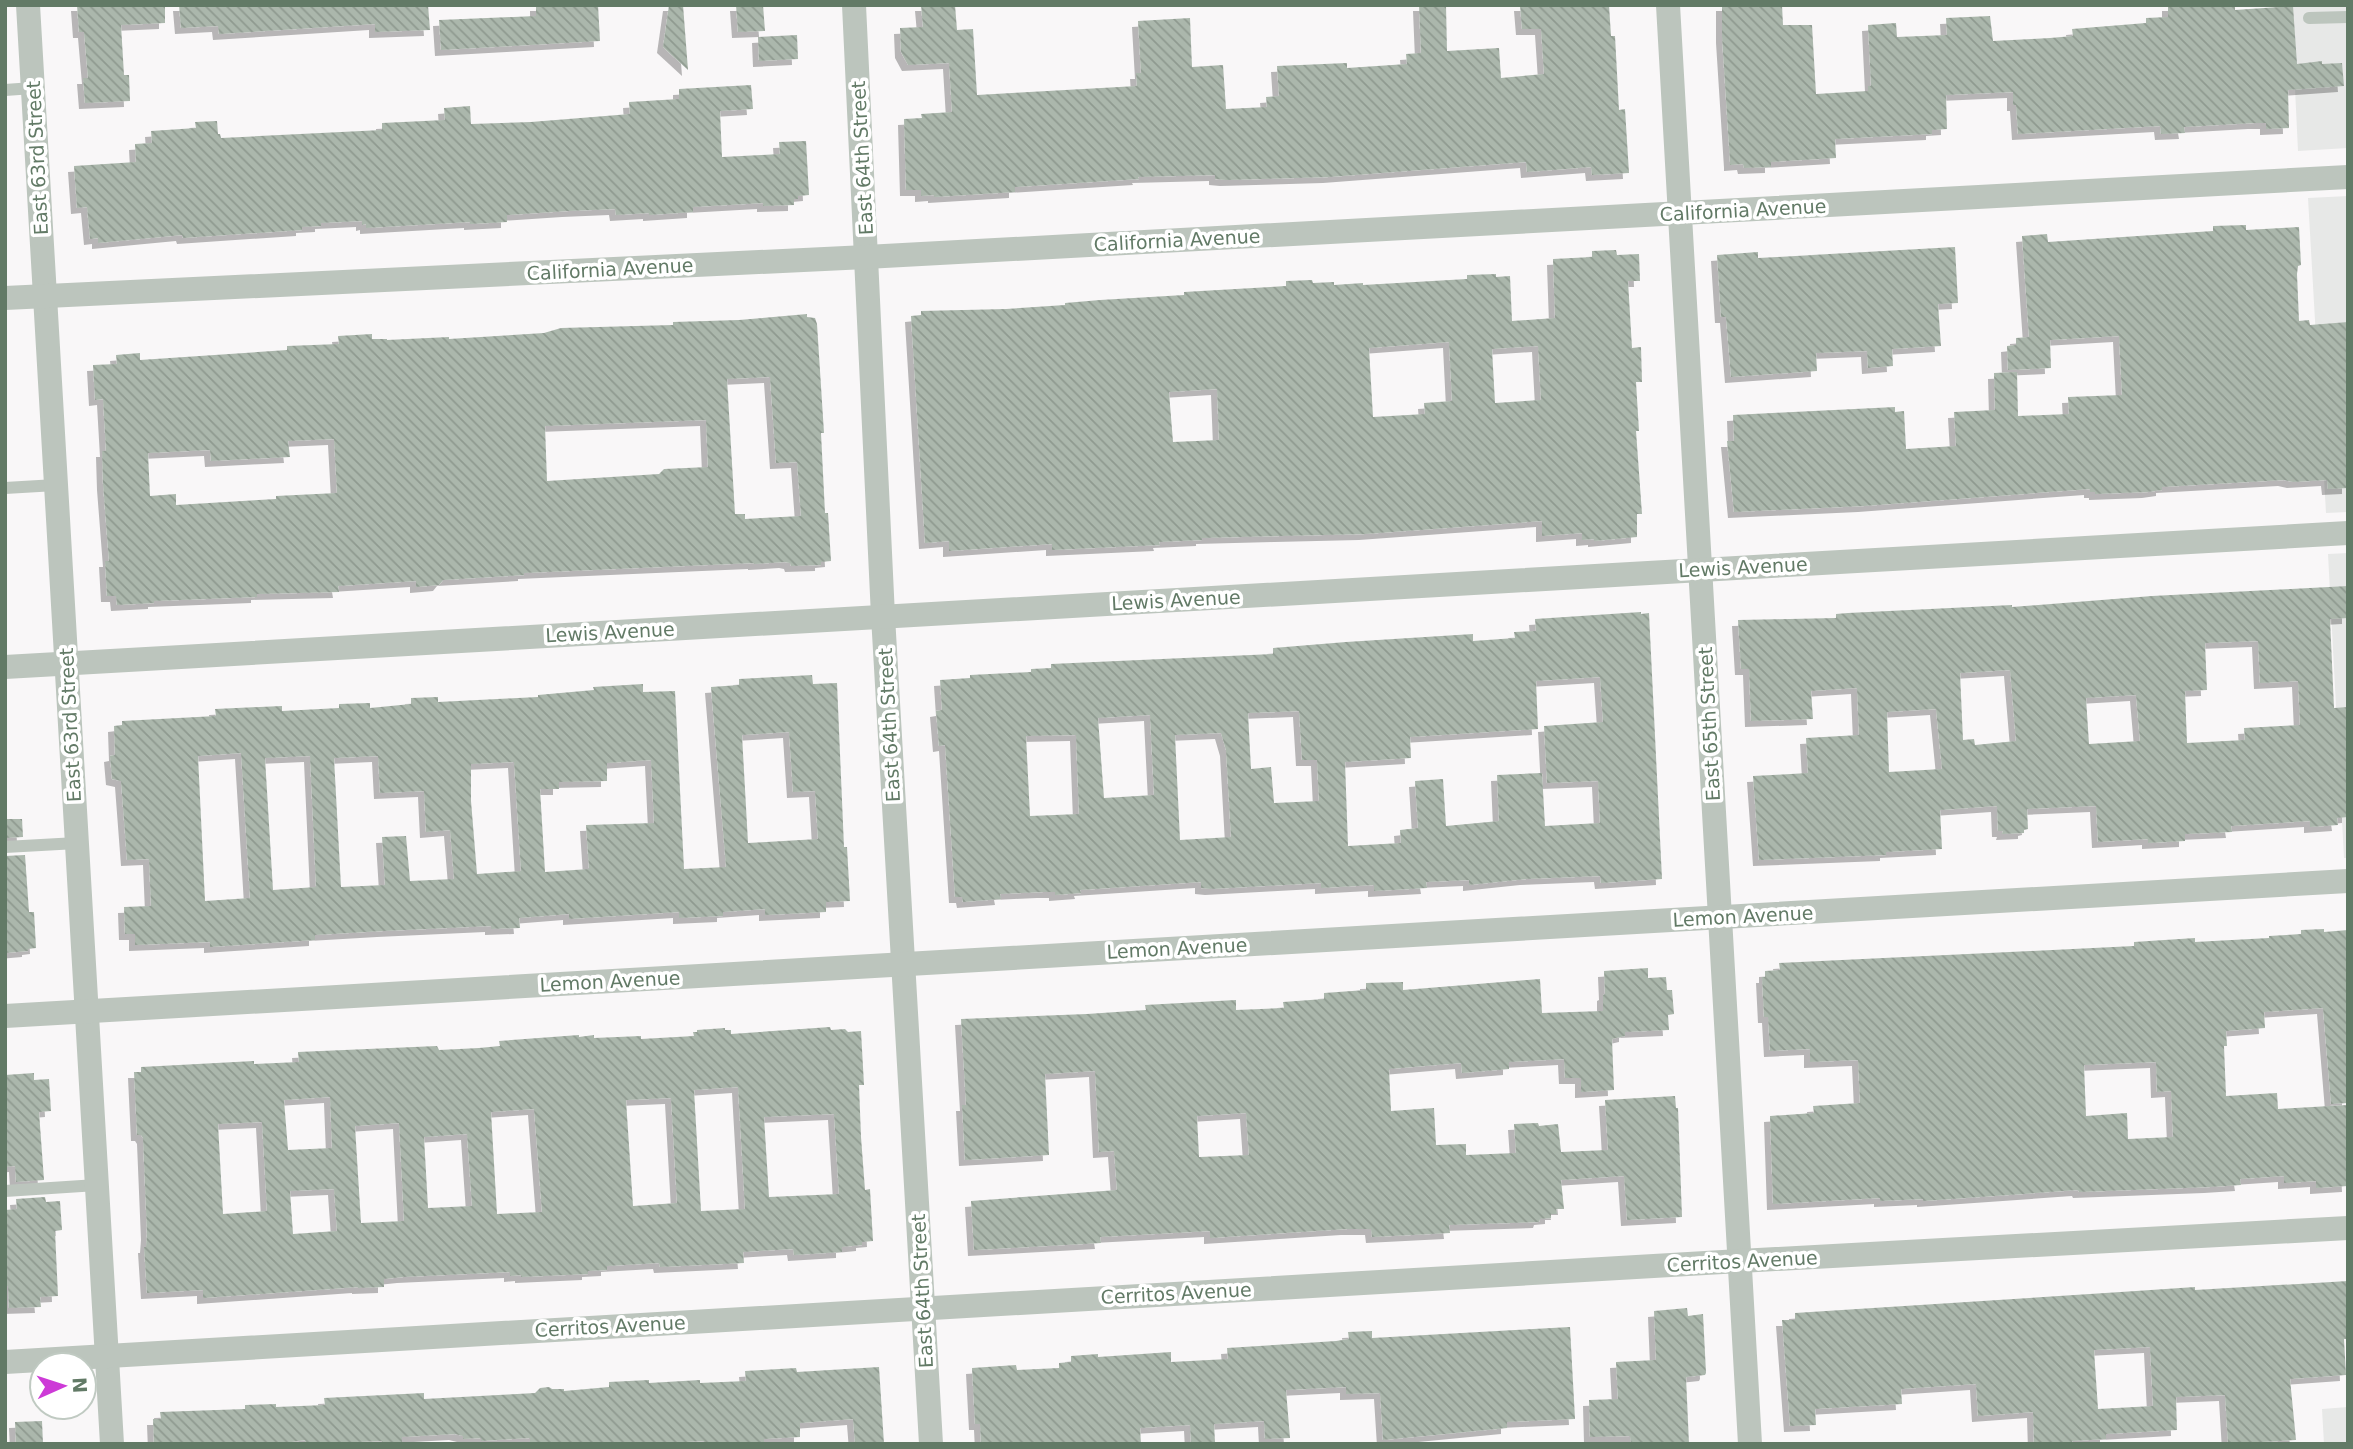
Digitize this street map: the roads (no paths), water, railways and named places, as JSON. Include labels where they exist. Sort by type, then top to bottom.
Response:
[{"type":"street","name":"East 63rd Street","points":[[28,5],[112,1444]]},
{"type":"street","name":"East 64th Street","points":[[854,5],[883,617],[930,1444]]},
{"type":"street","name":"East 65th Street","points":[[1668,5],[1749,1444]]},
{"type":"street","name":"California Avenue","points":[[5,298],[866,257],[2348,177]]},
{"type":"street","name":"Lewis Avenue","points":[[5,667],[2348,533]]},
{"type":"street","name":"Lemon Avenue","points":[[5,1016],[2348,880]]},
{"type":"street","name":"Cerritos Avenue","points":[[5,1362],[2348,1228]]},
{"type":"lane","points":[[2309,18],[2348,17]]},
{"type":"lane","points":[[5,90],[33,88]]},
{"type":"lane","points":[[5,488],[56,485]]},
{"type":"lane","points":[[5,847],[77,844]]},
{"type":"lane","points":[[5,1191],[97,1185]]}]
